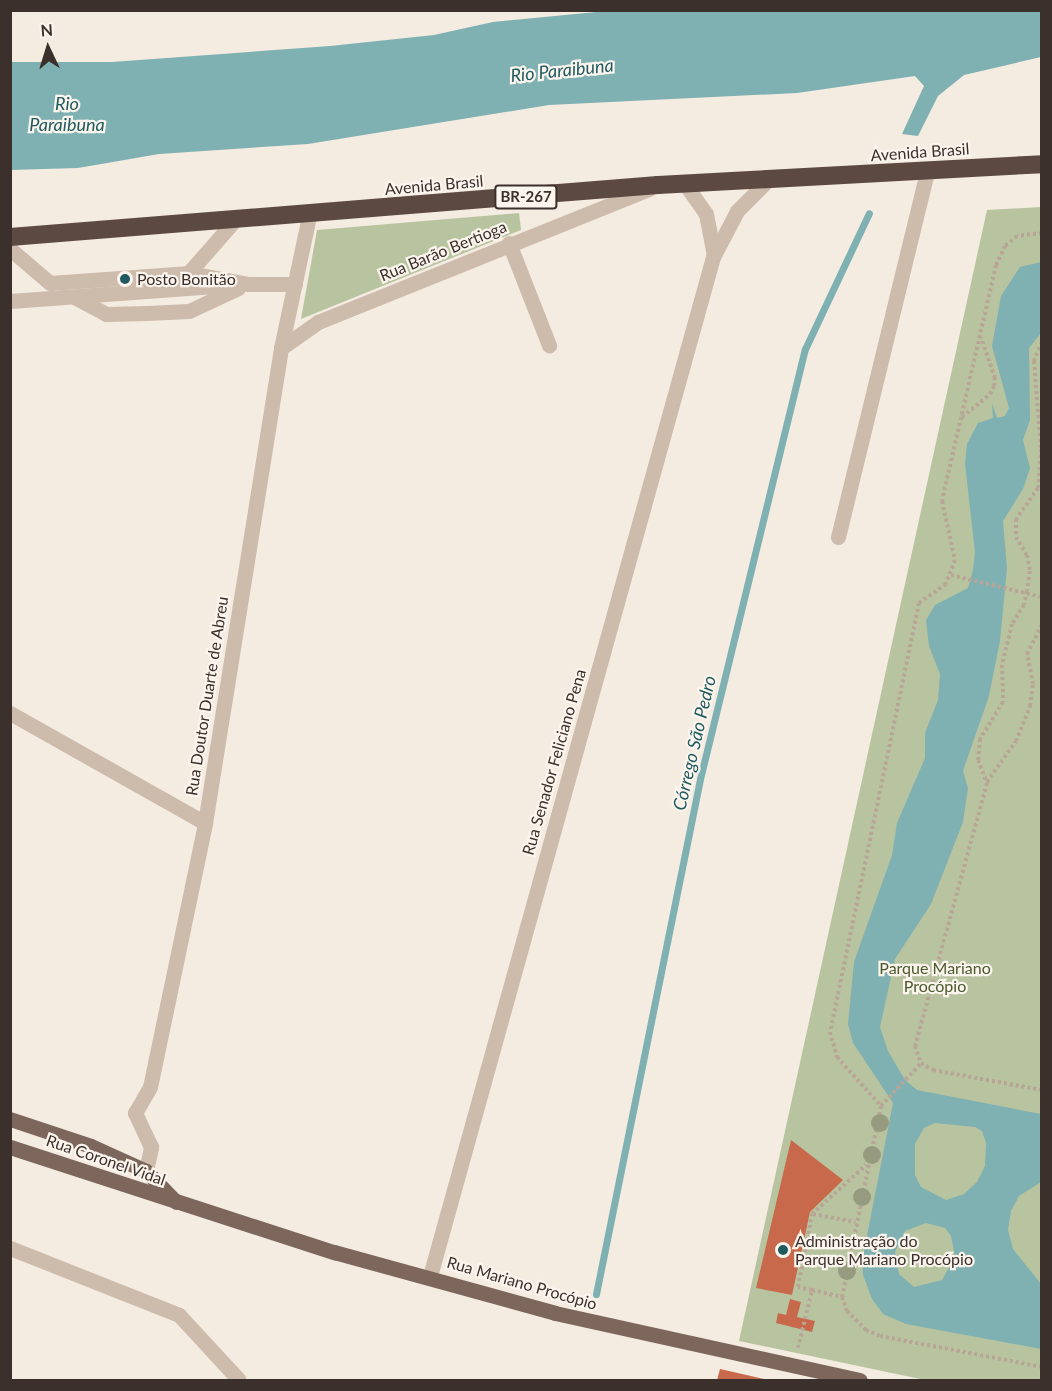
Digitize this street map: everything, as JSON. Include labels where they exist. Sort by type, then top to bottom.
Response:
[{"type":"highway","name":"Avenida Brasil","points":[[10,237],[309,216],[685,183],[766,182],[1041,164]]},
{"type":"main road","name":"Rua Coronel Vidal","points":[[10,1119],[91,1146],[146,1171],[178,1204]]},
{"type":"main road","name":"Rua Coronel Vidal","points":[[10,1147],[178,1204]]},
{"type":"main road","name":"Rua Mariano Procópio","points":[[178,1204],[334,1252],[430,1276],[555,1313],[860,1380]]},
{"type":"street","points":[[838,537],[927,171]]},
{"type":"street","name":"Rua Senador Feliciano Pena","points":[[430,1276],[713,257],[737,211],[766,182]]},
{"type":"street","name":"Rua Senador Feliciano Pena","points":[[685,183],[706,214],[712,231],[713,257]]},
{"type":"street","name":"Rua Barão Bertioga","points":[[281,348],[318,322],[509,243],[658,185]]},
{"type":"street","name":"Rua Doutor Duarte de Abreu","points":[[146,1171],[151,1146],[135,1113],[150,1087],[205,823],[281,348],[309,216]]},
{"type":"street","points":[[147,313],[190,273],[234,221]]},
{"type":"street","points":[[509,243],[549,345]]},
{"type":"street","points":[[10,249],[50,283],[106,314],[189,311],[249,284]]},
{"type":"street","points":[[50,283],[190,273],[249,284]]},
{"type":"street","points":[[10,301],[78,299],[249,284],[295,284]]},
{"type":"street","points":[[10,713],[205,823]]},
{"type":"street","points":[[10,1248],[179,1315],[239,1380]]},
{"type":"path","points":[[881,1106],[837,1057],[830,1032],[919,603],[946,584],[951,575],[953,540],[942,501],[996,265],[1005,246],[1017,236],[1041,233]]},
{"type":"path","points":[[960,420],[990,394],[994,386],[995,378],[980,335]]},
{"type":"path","points":[[987,783],[978,760],[980,738],[1003,702],[1002,665],[1012,624],[1028,591],[1030,571],[1027,555],[1016,537],[1016,519],[1038,488],[1041,440],[1034,361],[1041,342]]},
{"type":"path","points":[[951,575],[1028,591],[1041,597]]},
{"type":"path","points":[[1041,625],[1027,654],[1033,684],[1030,706],[1017,741],[987,783],[915,1046],[921,1063],[933,1070],[1041,1090]]},
{"type":"path","points":[[921,1063],[881,1106],[855,1222],[842,1297],[856,1322],[880,1336],[1041,1367]]},
{"type":"path","points":[[842,1297],[798,1287],[812,1214],[867,1164]]},
{"type":"path","points":[[812,1214],[855,1222]]},
{"type":"path","points":[[794,1366],[812,1290]]},
{"type":"green space","name":"Parque Mariano Procópio","points":[[1041,207],[1041,1380],[925,1380],[739,1341],[987,210]]},
{"type":"green space","points":[[519,213],[521,230],[301,319],[317,230]]},
{"type":"water","name":"Rio Paraibuna","points":[[617,10],[1041,11],[1041,57],[964,75],[938,96],[918,136],[902,134],[924,86],[915,76],[797,93],[549,105],[308,144],[159,154],[78,168],[11,170],[11,62],[112,62],[330,46],[434,35],[493,22]]},
{"type":"water","points":[[1041,262],[1041,333],[1029,348],[1030,420],[1023,440],[1030,468],[1023,489],[1003,521],[1007,568],[1000,641],[989,696],[963,771],[968,788],[963,822],[931,904],[895,959],[880,1027],[888,1051],[905,1080],[917,1090],[1041,1114],[1041,1182],[1019,1196],[1011,1211],[1008,1230],[1013,1249],[1041,1284],[1041,1349],[906,1324],[883,1314],[872,1299],[863,1275],[862,1261],[893,1103],[853,1043],[848,1024],[854,962],[892,855],[897,823],[925,758],[925,733],[938,700],[940,674],[929,646],[926,620],[935,605],[968,588],[973,570],[975,552],[965,464],[967,444],[978,423],[993,418],[992,403],[997,418],[1005,416],[1009,408],[992,346],[1001,296],[1020,267]],"holes":[[[935,1123],[975,1127],[982,1131],[986,1143],[985,1166],[977,1182],[964,1194],[946,1200],[921,1187],[915,1175],[915,1144],[924,1128]],[[926,1223],[945,1228],[951,1236],[955,1257],[942,1280],[914,1287],[899,1274],[895,1252],[905,1231]]]},
{"type":"building","name":"Administração do Parque Mariano Procópio","points":[[791,1140],[843,1180],[810,1212],[792,1295],[756,1288]]},
{"type":"building","points":[[790,1299],[801,1302],[797,1317],[815,1321],[812,1332],[776,1323],[778,1313],[786,1315]]},
{"type":"building","points":[[720,1369],[769,1380],[717,1380]]},
{"type":"waterway","name":"Córrego São Pedro","points":[[596,1294],[700,779],[805,349],[869,213]]},
{"type":"place","name":"Posto Bonitão","points":[[125,279]]},
{"type":"place","name":"Administração do Parque Mariano Procópio","points":[[783,1250]]}]
